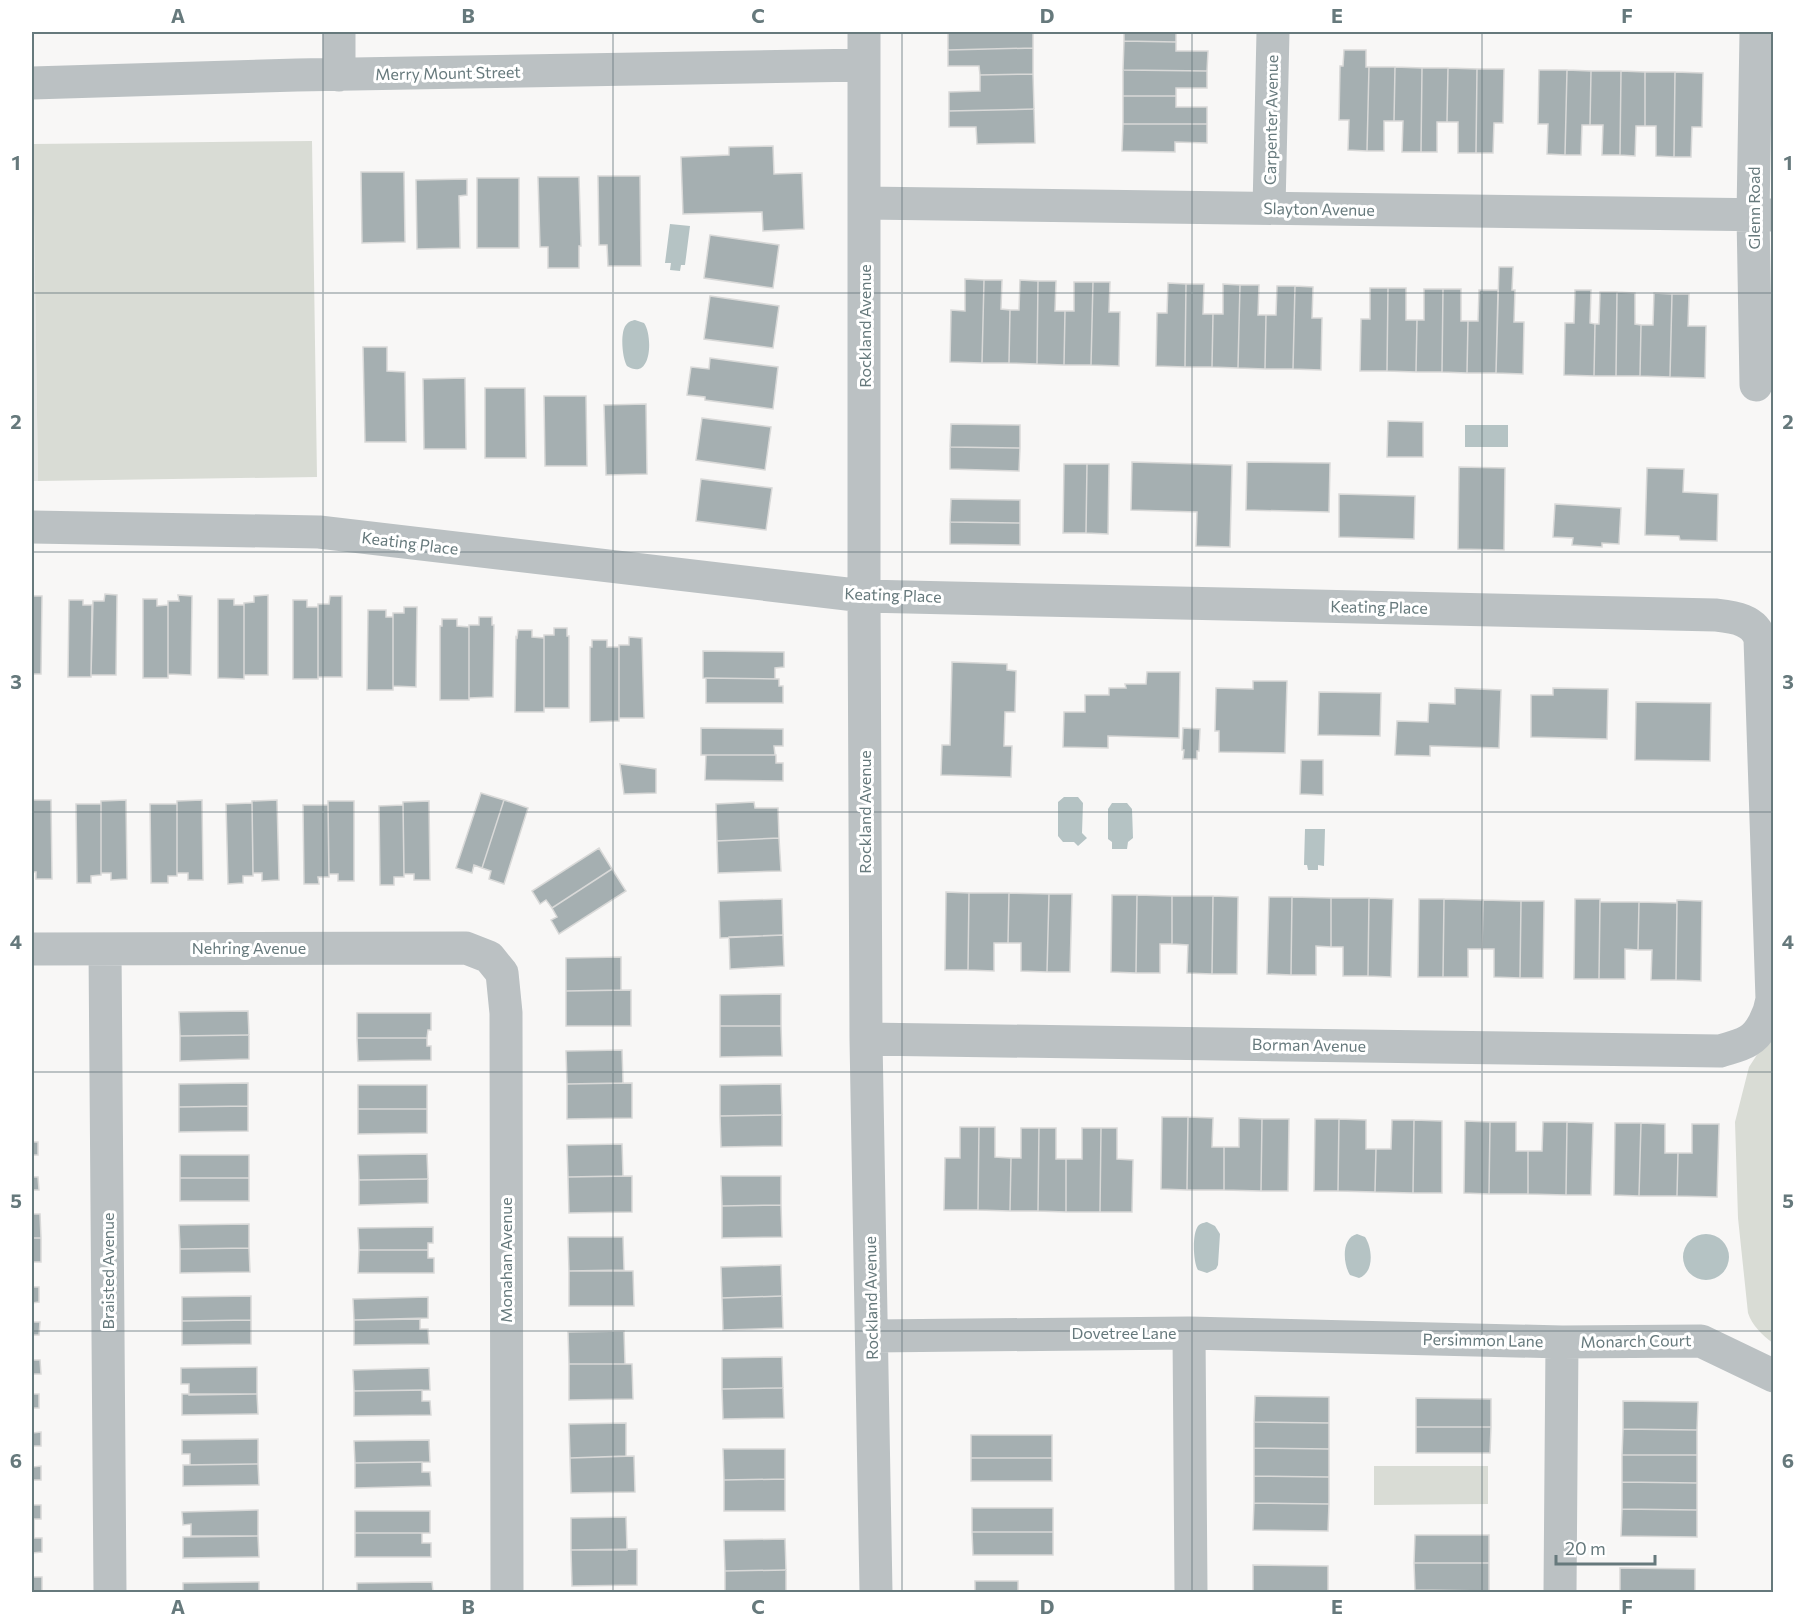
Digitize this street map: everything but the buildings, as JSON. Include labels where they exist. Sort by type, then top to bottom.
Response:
[{"type":"street","points":[[339,32],[339,75]]},
{"type":"street","name":"Rockland Avenue","points":[[864,32],[866,1039],[876,1593]]},
{"type":"street","name":"Carpenter Avenue","points":[[1269,208],[1273,32]]},
{"type":"street","name":"Glenn Road","points":[[1756,32],[1763,215],[1756,385]]},
{"type":"street","name":"Merry Mount Street","points":[[32,83],[297,75],[864,65]]},
{"type":"street","name":"Slayton Avenue","points":[[864,203],[1763,215]]},
{"type":"street","name":"Keating Place","points":[[32,527],[320,532],[864,596],[1715,615],[1739,619],[1755,628],[1760,639],[1772,999],[1766,1019],[1749,1041]]},
{"type":"street","name":"Nehring Avenue","points":[[32,949],[466,948]]},
{"type":"street","name":"Monahan Avenue","points":[[466,948],[489,957],[502,973],[506,1013],[507,1593]]},
{"type":"street","name":"Braisted Avenue","points":[[105,949],[110,1593]]},
{"type":"street","name":"Borman Avenue","points":[[866,1039],[1720,1051],[1749,1041]]},
{"type":"street","name":"Dovetree Lane","points":[[872,1336],[1189,1333],[1191,1593]]},
{"type":"street","name":"Persimmon Lane","points":[[1189,1333],[1562,1342],[1560,1593]]},
{"type":"street","name":"Monarch Court","points":[[1562,1342],[1701,1341],[1773,1376]]},
{"type":"shaded area","points":[[312,141],[317,477],[38,481],[33,144]]},
{"type":"shaded area","points":[[33,144],[38,481],[32,481]]},
{"type":"shaded area","points":[[670,224],[690,226],[685,265],[681,265],[680,271],[670,270],[671,263],[665,263]]},
{"type":"shaded area","points":[[630,321],[644,323],[649,337],[649,346],[646,363],[641,368],[635,369],[627,366],[622,345],[624,328]]},
{"type":"shaded area","points":[[1465,425],[1508,425],[1508,447],[1465,447]]},
{"type":"shaded area","points":[[1064,797],[1078,797],[1083,803],[1082,833],[1087,838],[1078,846],[1074,842],[1063,842],[1058,836],[1058,802]]},
{"type":"shaded area","points":[[1112,803],[1127,803],[1132,809],[1133,838],[1128,842],[1127,849],[1112,849],[1112,842],[1108,839],[1108,809]]},
{"type":"shaded area","points":[[1305,829],[1325,829],[1324,866],[1318,865],[1318,870],[1308,870],[1307,865],[1304,865]]},
{"type":"shaded area","points":[[1773,1030],[1773,1343],[1758,1330],[1748,1313],[1738,1218],[1735,1122],[1749,1067]]},
{"type":"shaded area","points":[[1207,1222],[1215,1226],[1220,1234],[1218,1265],[1216,1269],[1207,1273],[1198,1270],[1194,1248],[1198,1226]]},
{"type":"shaded area","points":[[1357,1234],[1365,1237],[1371,1254],[1370,1266],[1359,1278],[1350,1275],[1345,1258],[1348,1241]]},
{"type":"shaded area","points":[[1706,1234],[1722,1241],[1729,1257],[1722,1273],[1706,1280],[1690,1273],[1683,1257],[1690,1241]]},
{"type":"shaded area","points":[[1374,1466],[1488,1466],[1488,1504],[1374,1505]]}]
